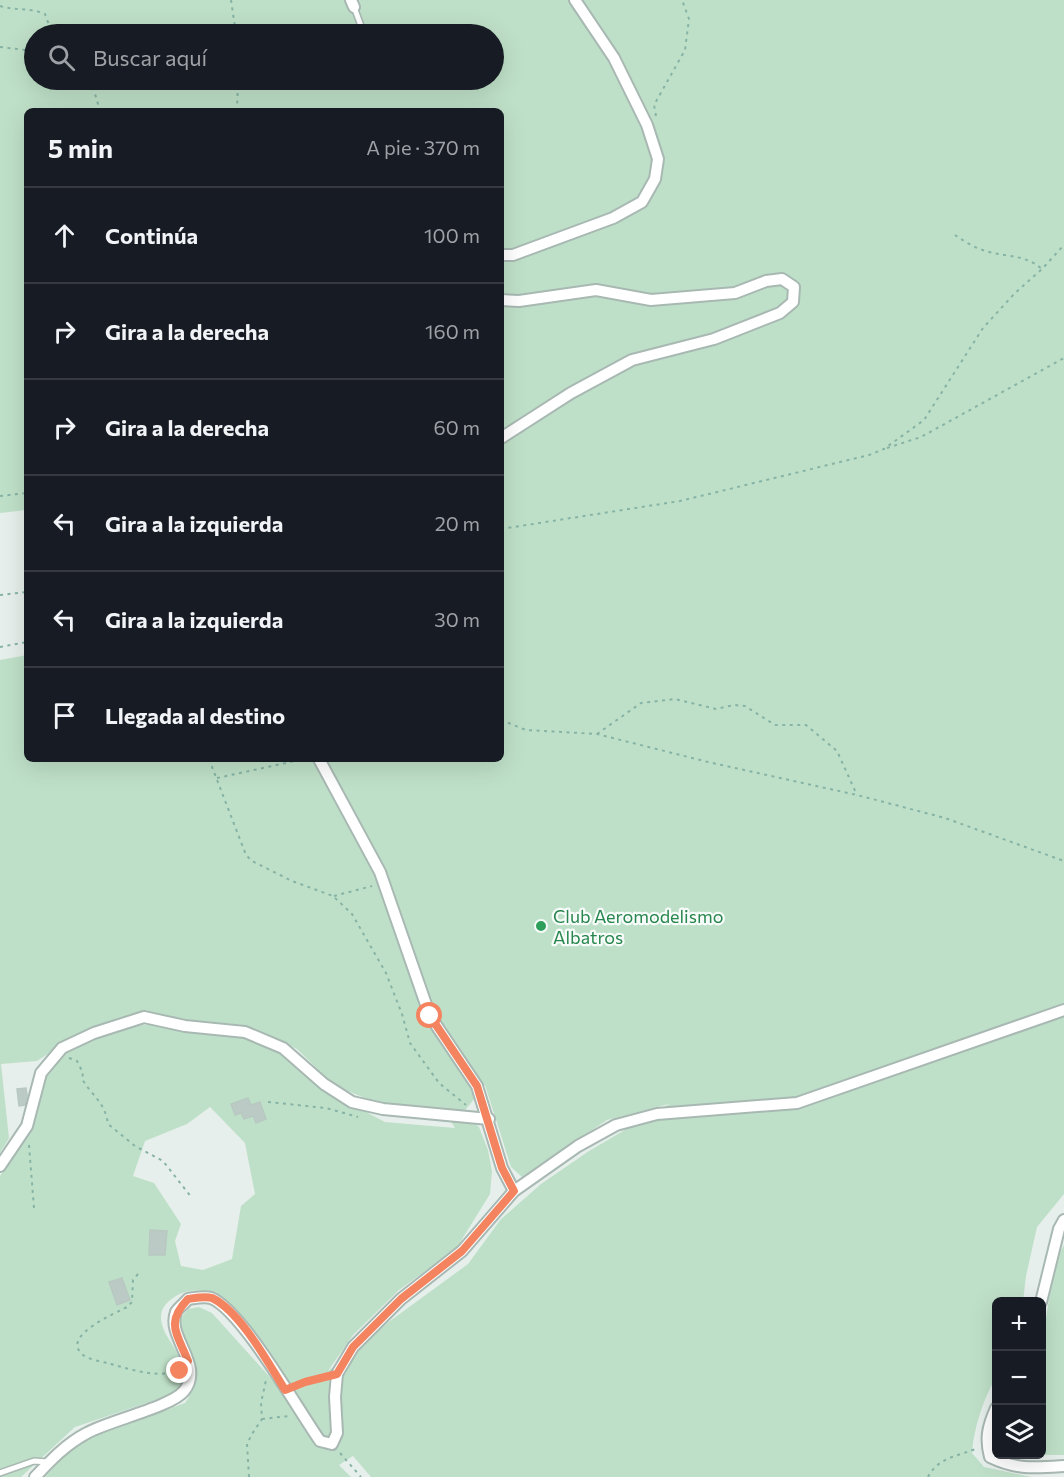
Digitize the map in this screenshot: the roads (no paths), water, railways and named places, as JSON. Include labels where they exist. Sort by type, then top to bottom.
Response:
[{"type":"street","points":[[504,255],[513,255],[613,218],[642,202],[656,179],[658,159],[646,125],[614,58],[575,0]]},
{"type":"street","points":[[504,300],[519,301],[596,290],[651,300],[735,293],[766,281],[782,279],[794,286],[793,302],[780,313],[714,339],[632,360],[571,393],[504,436]]},
{"type":"street","points":[[320,762],[384,883],[430,1016],[477,1086],[489,1119],[502,1168],[514,1191]]},
{"type":"street","points":[[34,1477],[68,1444],[89,1431],[169,1401],[184,1391],[190,1376],[188,1361],[175,1326],[176,1311],[188,1299],[210,1297],[230,1311],[256,1344],[320,1441],[332,1444],[338,1433],[335,1397],[337,1374],[353,1347],[401,1299],[462,1251],[514,1191],[578,1146],[616,1125],[657,1114],[797,1103],[1064,1010]]},
{"type":"street","points":[[0,1166],[27,1126],[41,1072],[62,1048],[94,1033],[144,1017],[184,1026],[245,1032],[283,1048],[324,1084],[351,1102],[383,1109],[489,1119]]},
{"type":"street","points":[[1042,1297],[1059,1229],[1064,1220]]},
{"type":"street","points":[[992,1417],[987,1429],[987,1445],[992,1458]]},
{"type":"street","points":[[994,1459],[1007,1465],[1029,1468],[1064,1466]]},
{"type":"lane","points":[[352,4],[360,24]]},
{"type":"lane","points":[[0,1473],[34,1461],[49,1462]]},
{"type":"place","name":"Club Aeromodelismo Albatros","points":[[541,926]]}]
